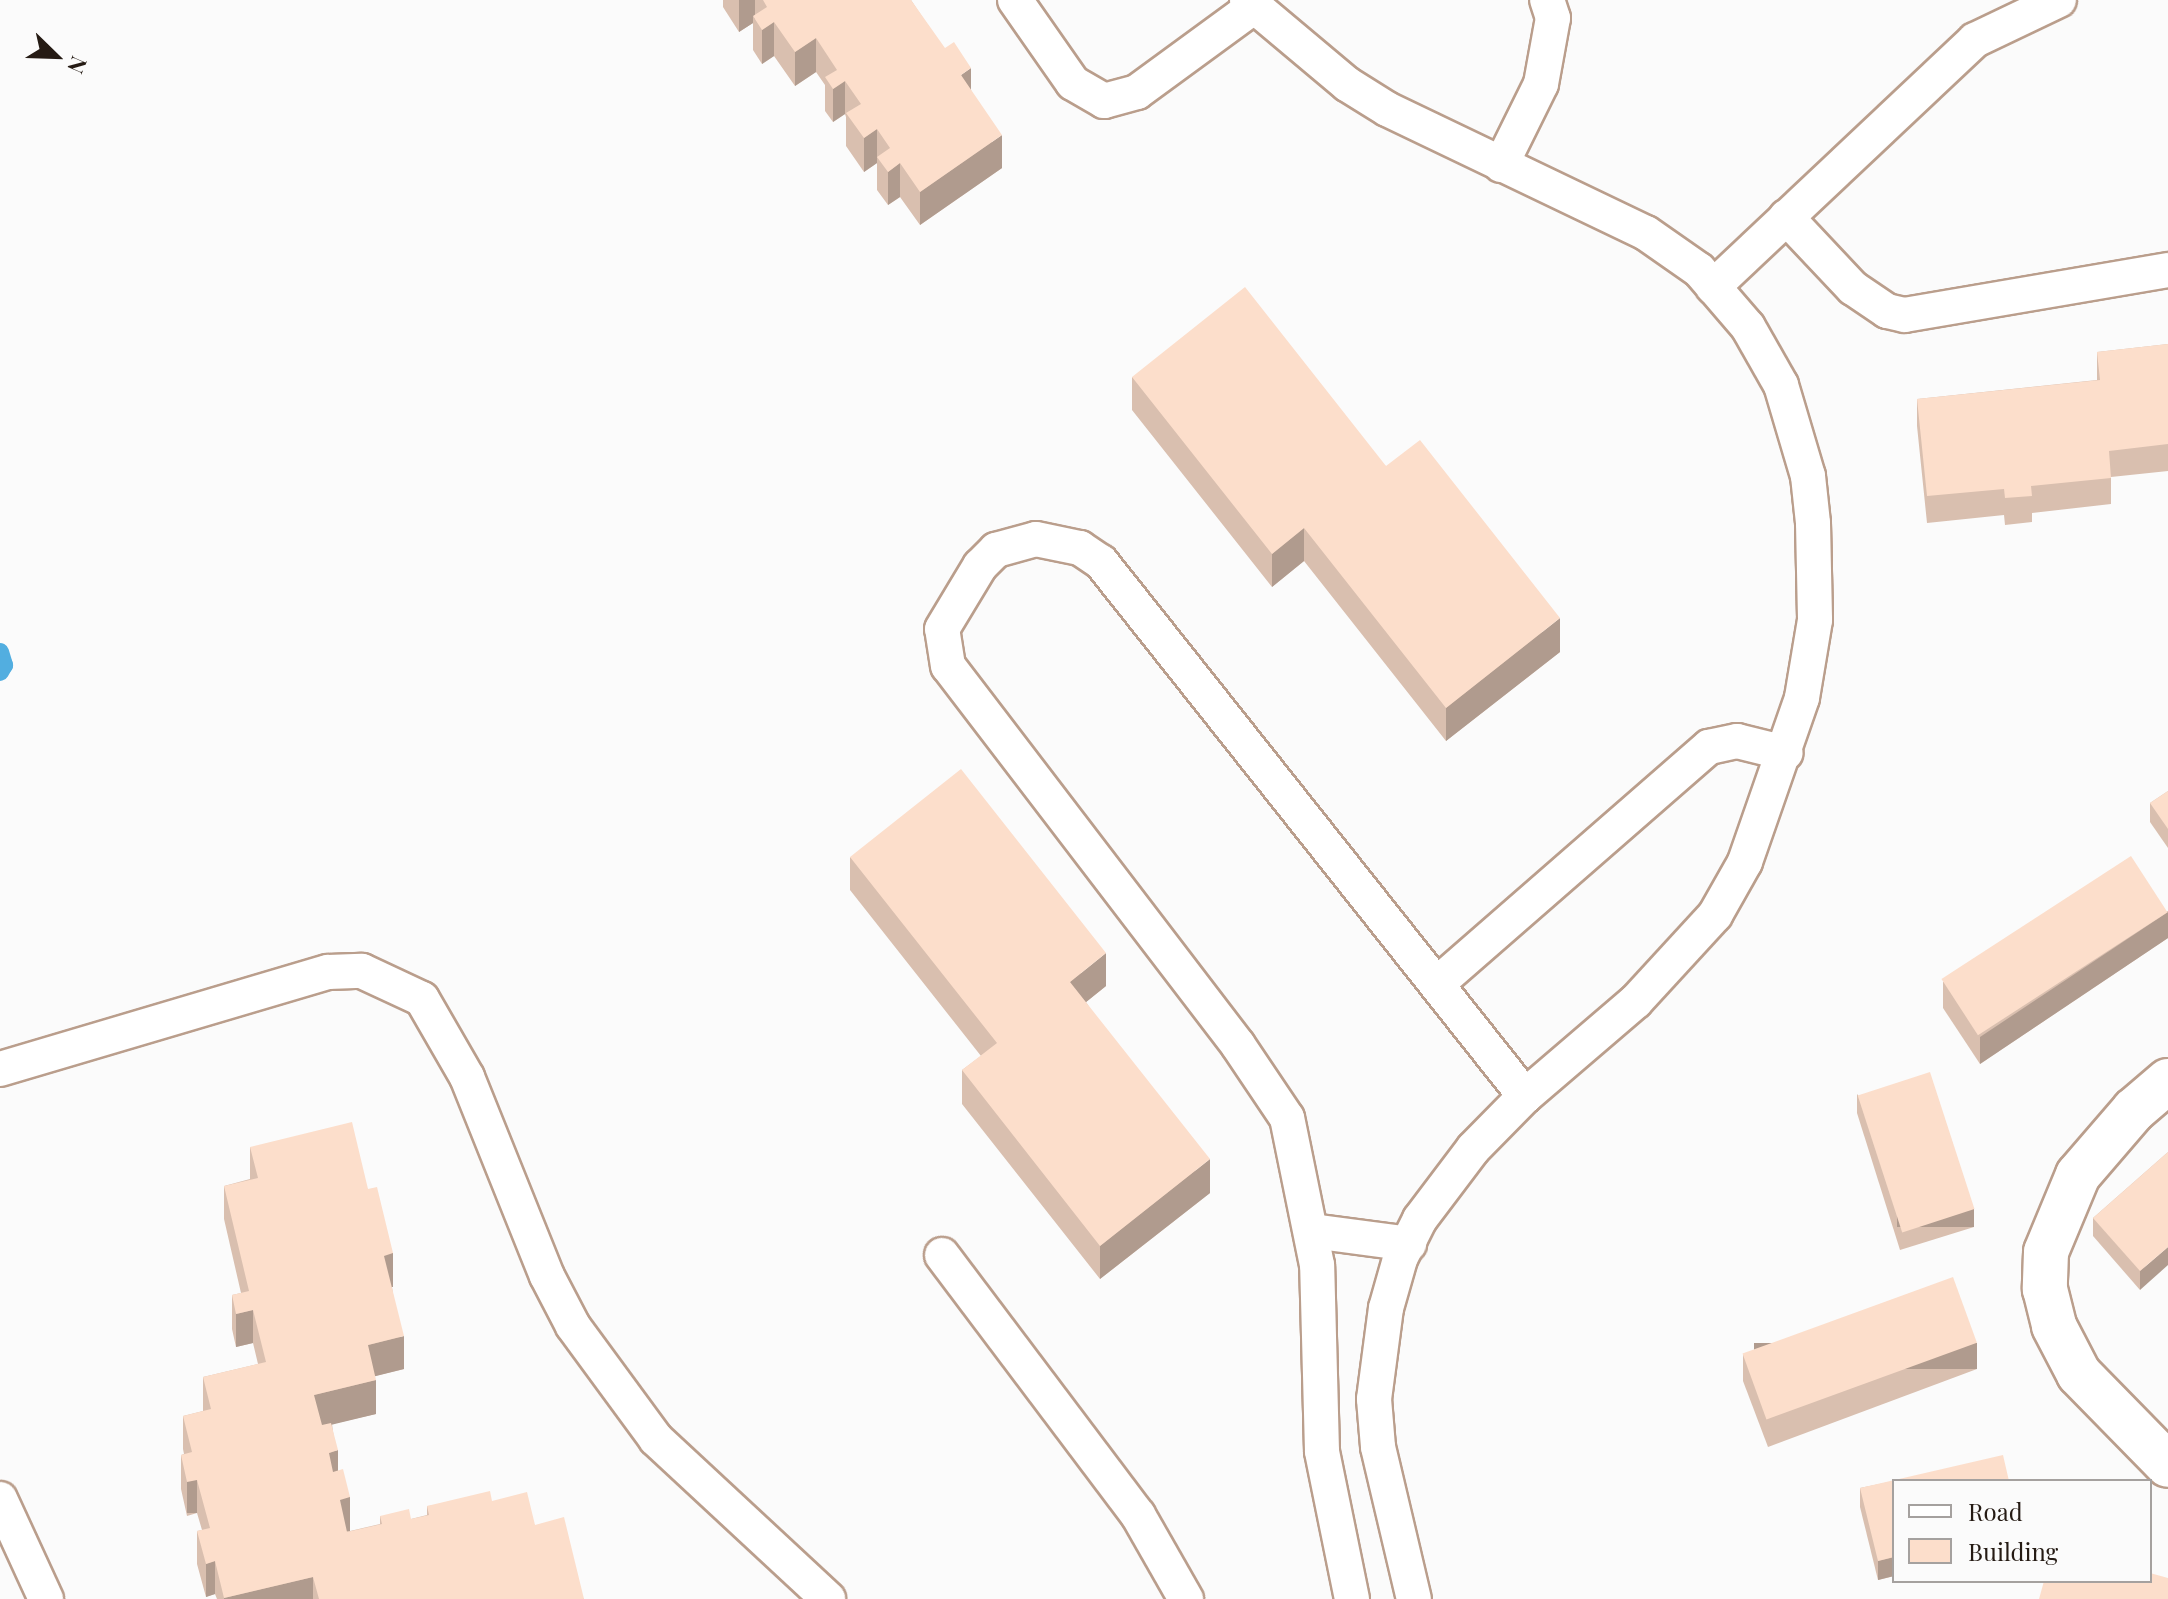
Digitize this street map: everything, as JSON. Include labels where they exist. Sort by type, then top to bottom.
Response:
[{"type":"street","points":[[2168,1081],[2134,1110],[2078,1175],[2046,1252],[2045,1289],[2054,1326],[2079,1374],[2168,1465]]},
{"type":"lane","points":[[1015,0],[1073,83],[1104,101],[1137,92],[1250,3],[1347,84],[1501,165],[1646,233],[1699,270],[1748,327],[1781,385],[1808,476],[1815,620],[1802,698],[1786,753],[1745,862],[1715,915],[1636,1001],[1525,1096],[1465,1160],[1420,1219],[1386,1308],[1374,1399],[1378,1447],[1414,1599]]},
{"type":"lane","points":[[1501,165],[1541,84],[1553,18],[1547,0]]},
{"type":"lane","points":[[1713,287],[1975,40],[2059,0]]},
{"type":"lane","points":[[1786,217],[1853,288],[1887,311],[1905,315],[2168,270]]},
{"type":"lane","points":[[1352,1599],[1322,1451],[1318,1396],[1323,1332],[1312,1231],[1287,1118],[1238,1045],[948,666],[942,629],[980,566],[996,550],[1036,539],[1080,548],[1101,562],[1525,1096]]},
{"type":"lane","points":[[1437,984],[1709,747],[1737,741],[1786,753]]},
{"type":"lane","points":[[0,1069],[328,972],[362,971],[422,999],[467,1077],[547,1276],[573,1326],[656,1439],[828,1599]]},
{"type":"lane","points":[[1312,1231],[1409,1244]]},
{"type":"lane","points":[[942,1255],[1138,1515],[1186,1599]]},
{"type":"lane","points":[[0,1499],[46,1599]]},
{"type":"building","points":[[763,0],[911,0],[945,48],[954,42],[971,68],[961,75],[1002,135],[920,192],[900,163],[888,172],[877,157],[890,148],[877,129],[864,138],[846,113],[861,104],[845,81],[833,89],[825,77],[837,70],[816,38],[795,52],[774,22],[762,30],[753,16],[767,7]]},
{"type":"building","points":[[1245,287],[1386,466],[1420,440],[1560,618],[1446,708],[1304,528],[1272,554],[1132,377]]},
{"type":"building","points":[[2168,344],[2168,444],[2109,451],[2111,478],[2031,486],[2032,496],[2005,498],[2004,489],[1927,496],[1917,399],[2100,380],[2097,352]]},
{"type":"building","points":[[961,769],[1106,953],[1070,982],[1210,1159],[1100,1246],[962,1070],[997,1043],[850,857]]},
{"type":"building","points":[[2168,791],[2168,829],[2150,803]]},
{"type":"building","points":[[2131,856],[2167,912],[1978,1035],[1941,979]]},
{"type":"building","points":[[1930,1072],[1974,1209],[1902,1232],[1858,1095]]},
{"type":"building","points":[[352,1122],[368,1189],[377,1187],[393,1253],[384,1256],[404,1336],[368,1345],[376,1380],[314,1395],[322,1425],[331,1423],[338,1450],[329,1453],[333,1472],[343,1469],[350,1497],[340,1500],[347,1532],[382,1524],[380,1516],[409,1509],[411,1519],[429,1515],[427,1506],[490,1491],[492,1501],[527,1492],[535,1525],[564,1517],[584,1599],[319,1599],[313,1577],[224,1598],[215,1561],[206,1564],[197,1531],[210,1528],[197,1480],[187,1482],[181,1455],[192,1452],[183,1416],[211,1409],[203,1377],[266,1362],[253,1310],[236,1314],[232,1295],[249,1291],[224,1186],[258,1178],[250,1147]]},
{"type":"building","points":[[2168,1152],[2168,1247],[2140,1271],[2093,1218]]},
{"type":"building","points":[[1953,1277],[1977,1343],[1766,1419],[1743,1354]]},
{"type":"building","points":[[2003,1455],[2009,1479],[1899,1479]]},
{"type":"building","points":[[1892,1481],[1892,1558],[1878,1561],[1860,1488]]},
{"type":"building","points":[[2152,1574],[2168,1578],[2168,1599],[2039,1599],[2043,1583],[2152,1583]]},
{"type":"waterway","points":[[0,652],[4,665],[0,672]]}]
